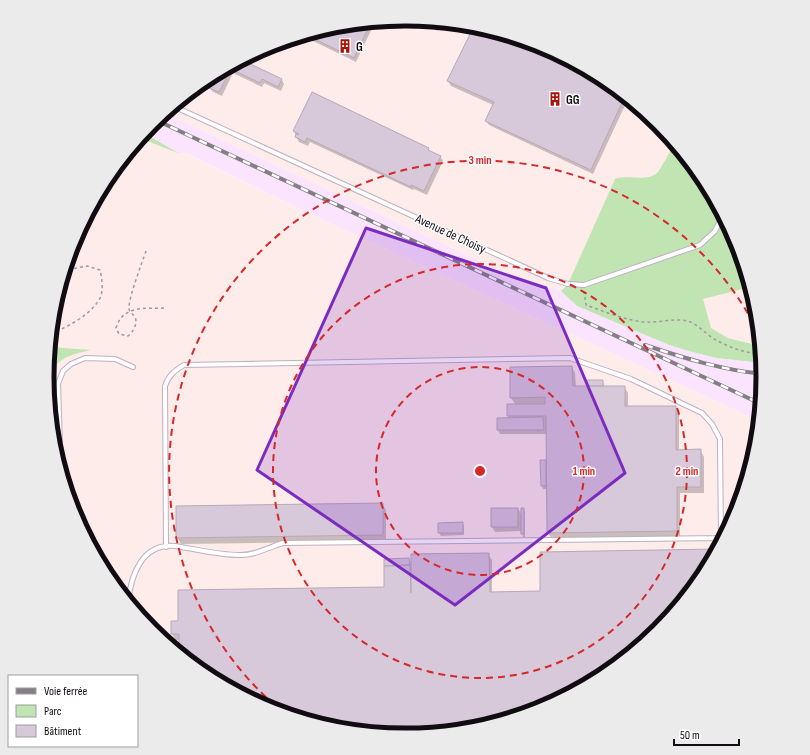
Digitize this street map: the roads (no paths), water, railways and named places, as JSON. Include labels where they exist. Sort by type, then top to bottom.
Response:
[{"type":"lane","name":"Avenue de Choisy","points":[[179,109],[548,278],[568,284],[584,285],[700,245],[715,231],[720,222]]},
{"type":"lane","points":[[60,446],[58,384],[63,371],[71,364],[85,358],[115,359],[133,367]]},
{"type":"lane","points":[[166,547],[165,386],[168,377],[173,371],[184,365],[570,358],[638,383],[702,413],[712,424],[720,439],[721,531]]},
{"type":"lane","points":[[129,595],[130,586],[137,566],[146,554],[157,548],[174,546],[240,556],[283,544],[716,540]]},
{"type":"railway","points":[[162,123],[756,402]]},
{"type":"railway","points":[[645,345],[689,359],[733,370],[756,373]]},
{"type":"place","name":"G","points":[[345,46]]},
{"type":"place","name":"GG","points":[[555,99]]}]
